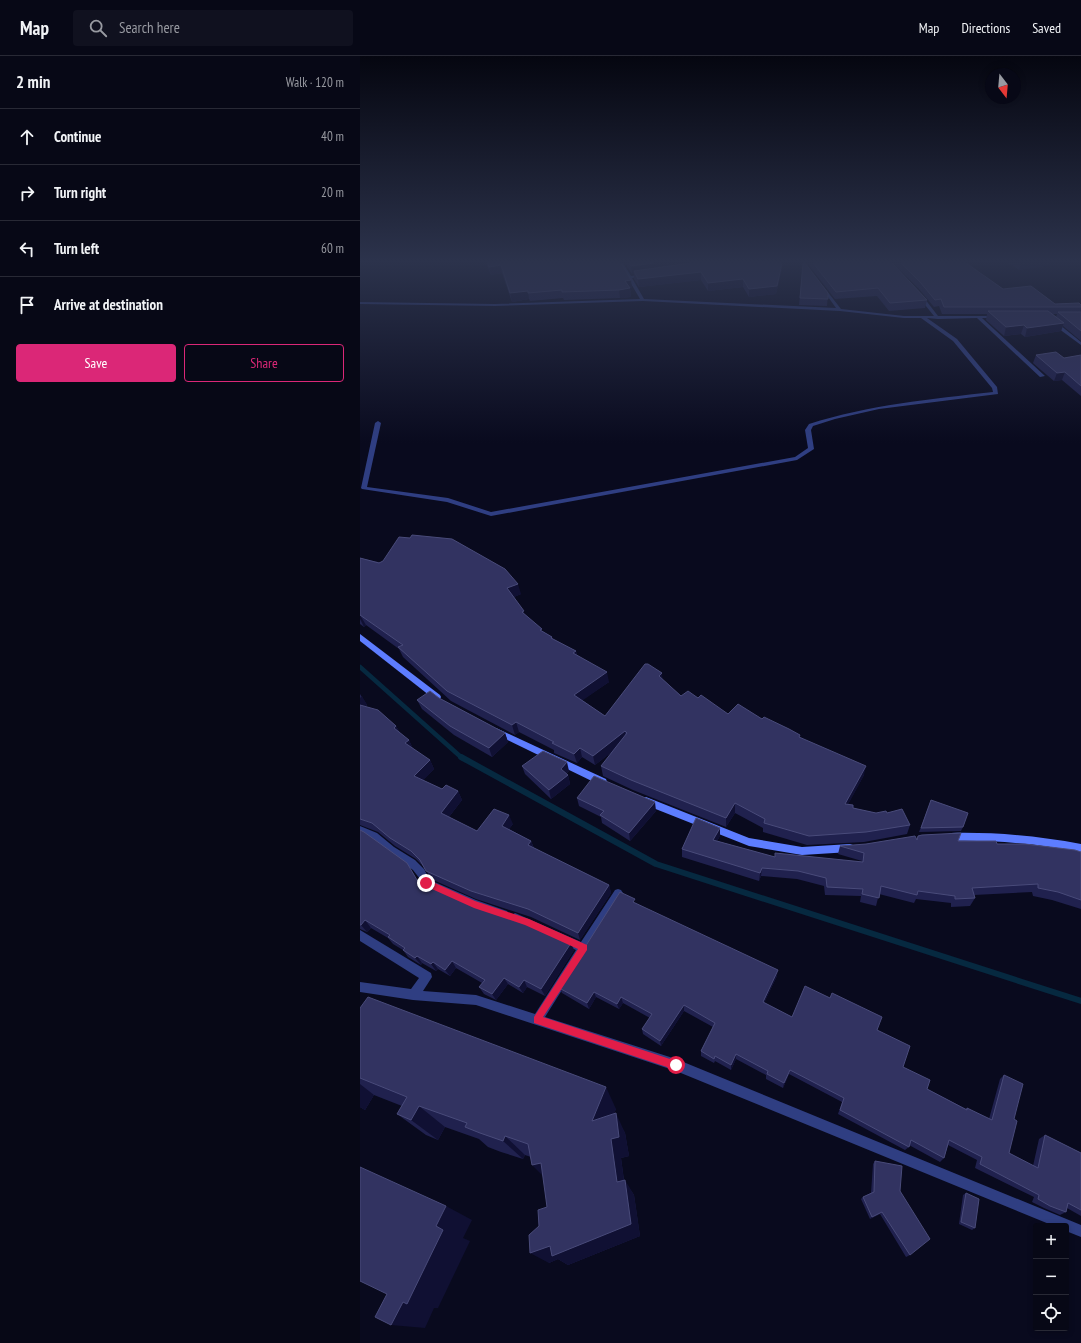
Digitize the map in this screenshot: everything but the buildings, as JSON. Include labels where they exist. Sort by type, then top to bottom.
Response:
[{"type":"street","points":[[378,422],[362,488],[448,500],[490,514],[797,458],[811,449],[808,430],[811,425],[820,421],[871,409],[996,393],[995,388],[955,340],[930,323]]},
{"type":"street","points":[[985,323],[1042,376]]},
{"type":"street","points":[[1054,323],[1081,344]]},
{"type":"street","points":[[360,637],[447,704]]},
{"type":"street","points":[[490,728],[609,785]]},
{"type":"street","points":[[636,797],[749,842],[802,851],[856,847]]},
{"type":"street","points":[[360,830],[375,836],[390,849],[416,865],[425,876],[426,883],[474,904],[527,921],[584,948]]},
{"type":"street","points":[[942,837],[1005,838],[1081,848]]},
{"type":"street","points":[[537,1020],[618,893]]},
{"type":"street","points":[[360,935],[427,977],[412,995]]},
{"type":"street","points":[[360,987],[412,995],[476,1000],[676,1065],[1081,1231]]},
{"type":"waterway","points":[[360,667],[462,758]]},
{"type":"waterway","points":[[461,757],[656,864],[1081,1001]]},
{"type":"route","points":[[426,883],[474,904],[527,921],[584,948],[537,1020],[676,1065]]}]
